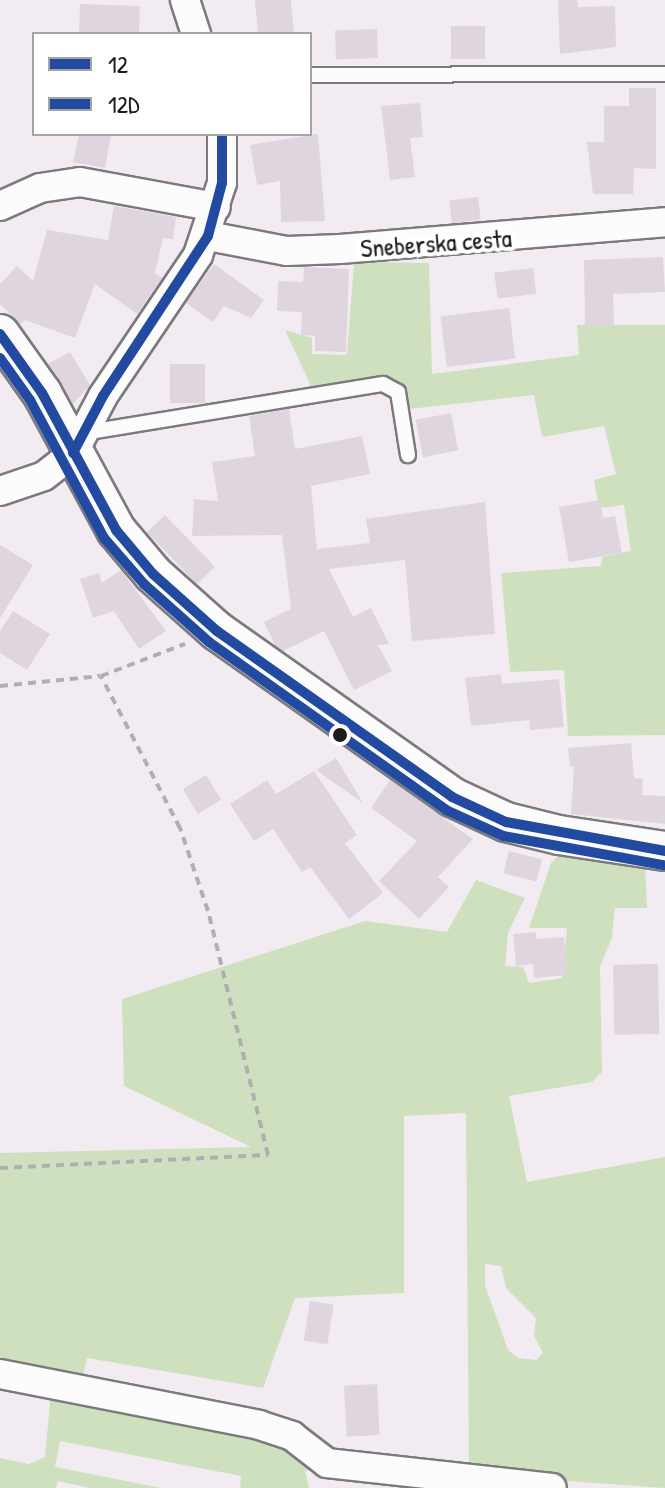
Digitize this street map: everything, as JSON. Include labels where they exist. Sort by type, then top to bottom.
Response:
[{"type":"main road","points":[[0,334],[78,443],[124,541],[217,631],[452,797],[506,822],[559,835],[665,851]]},
{"type":"street","points":[[185,0],[195,32]]},
{"type":"street","points":[[0,491],[44,476],[78,443],[208,236],[222,183],[222,136]]},
{"type":"street","points":[[0,206],[40,188],[80,182],[216,207]]},
{"type":"street","name":"Sneberska cesta","points":[[208,236],[287,251],[665,222]]},
{"type":"street","points":[[0,1374],[259,1425],[292,1436],[327,1463],[552,1488]]},
{"type":"lane","points":[[312,75],[665,74]]},
{"type":"lane","points":[[78,443],[383,384],[398,392],[408,455]]},
{"type":"path","points":[[0,686],[101,676],[217,631]]},
{"type":"path","points":[[0,1168],[268,1155],[208,911],[180,828],[101,676]]},
{"type":"green space","points":[[354,262],[429,263],[432,374],[579,355],[577,325],[665,325],[665,735],[568,736],[564,670],[510,672],[501,573],[601,566],[602,557],[631,551],[624,505],[599,508],[594,480],[616,474],[604,426],[542,437],[534,395],[409,409],[401,390],[384,378],[311,386],[285,330],[312,338],[312,354],[347,355]]},
{"type":"green space","points":[[561,853],[645,866],[647,908],[615,908],[612,937],[600,967],[602,1072],[592,1082],[509,1096],[527,1182],[665,1157],[665,1488],[469,1474],[466,1113],[404,1116],[404,1293],[295,1298],[263,1388],[87,1358],[81,1385],[0,1367],[0,1153],[251,1147],[124,1086],[122,999],[365,921],[447,932],[476,880],[525,898],[508,933],[505,966],[523,967],[529,983],[562,978],[567,928],[529,928],[551,863]],"holes":[[[485,1264],[501,1266],[506,1288],[536,1318],[534,1336],[543,1353],[536,1360],[518,1358],[508,1350],[485,1285]]]},
{"type":"green space","points":[[51,1392],[281,1440],[314,1469],[305,1471],[309,1488],[240,1488],[241,1476],[60,1441],[55,1467],[161,1488],[90,1488],[58,1481],[56,1488],[0,1488],[0,1458],[29,1464],[45,1457]]},
{"type":"building","points":[[255,0],[291,0],[294,32],[258,32]]},
{"type":"building","points":[[558,0],[577,0],[578,7],[615,6],[616,47],[560,54]]},
{"type":"building","points":[[80,4],[140,6],[139,32],[79,32]]},
{"type":"building","points":[[451,26],[485,26],[485,59],[451,59]]},
{"type":"building","points":[[377,29],[378,58],[336,59],[335,30]]},
{"type":"building","points":[[629,88],[656,88],[656,169],[634,168],[633,194],[593,194],[587,142],[604,142],[604,106],[629,106]]},
{"type":"building","points":[[420,103],[423,137],[410,138],[415,177],[390,180],[381,106]]},
{"type":"building","points":[[318,134],[325,221],[281,222],[280,181],[257,185],[250,145]]},
{"type":"building","points":[[79,136],[111,136],[105,168],[73,162]]},
{"type":"building","points":[[478,197],[481,220],[452,223],[449,201]]},
{"type":"building","points":[[114,206],[176,217],[173,239],[163,238],[155,273],[162,278],[137,314],[95,284],[75,338],[25,320],[21,324],[0,304],[0,284],[17,266],[33,281],[47,230],[108,240]]},
{"type":"building","points":[[663,257],[665,292],[613,294],[614,325],[585,326],[584,260]]},
{"type":"building","points":[[214,264],[264,300],[251,318],[224,306],[213,322],[186,303]]},
{"type":"building","points":[[304,267],[349,269],[346,352],[315,351],[315,336],[301,335],[302,312],[277,311],[278,281],[303,282]]},
{"type":"building","points":[[533,268],[536,294],[497,299],[494,273]]},
{"type":"building","points":[[509,308],[515,359],[447,367],[441,316]]},
{"type":"building","points":[[70,352],[90,385],[73,404],[48,364]]},
{"type":"building","points":[[170,364],[205,364],[205,403],[170,403]]},
{"type":"building","points":[[289,409],[295,449],[362,436],[370,474],[311,486],[317,549],[370,543],[366,519],[485,502],[495,634],[412,641],[405,560],[329,569],[353,617],[371,608],[389,644],[378,645],[392,671],[354,690],[324,631],[283,651],[275,645],[264,622],[291,609],[282,535],[192,536],[194,499],[218,501],[212,462],[255,456],[249,416]]},
{"type":"building","points":[[451,413],[458,450],[423,457],[416,420]]},
{"type":"building","points":[[600,500],[603,518],[615,516],[622,553],[569,562],[559,507]]},
{"type":"building","points":[[165,515],[215,567],[197,584],[147,532]]},
{"type":"building","points":[[0,545],[33,565],[0,618]]},
{"type":"building","points":[[121,570],[166,631],[139,649],[114,611],[93,618],[80,579],[99,573],[102,583]]},
{"type":"building","points":[[13,611],[50,634],[27,670],[0,653],[0,631]]},
{"type":"building","points":[[501,674],[502,684],[559,679],[564,727],[530,730],[529,720],[471,726],[465,678]]},
{"type":"building","points":[[631,743],[634,778],[643,779],[642,795],[665,796],[665,824],[571,814],[574,766],[570,767],[568,748]]},
{"type":"building","points":[[336,758],[363,803],[316,770]]},
{"type":"building","points":[[314,771],[357,835],[345,843],[383,893],[349,919],[310,867],[302,872],[273,829],[254,841],[230,804],[267,780],[276,794]]},
{"type":"building","points":[[206,775],[221,800],[198,814],[183,789]]},
{"type":"building","points":[[390,780],[473,839],[438,877],[449,887],[419,919],[379,881],[417,841],[371,808]]},
{"type":"building","points":[[509,851],[542,859],[536,882],[503,873]]},
{"type":"building","points":[[536,932],[536,939],[564,937],[567,975],[534,978],[533,964],[516,966],[513,934]]},
{"type":"building","points":[[658,964],[659,1034],[614,1035],[613,965]]},
{"type":"building","points":[[310,1301],[334,1305],[327,1344],[304,1341]]},
{"type":"building","points":[[377,1384],[380,1435],[347,1437],[344,1386]]},
{"type":"transit line","name":"12","points":[[73,453],[103,396],[208,236],[222,183],[222,136]]},
{"type":"transit line","name":"12","points":[[0,334],[42,393],[116,530],[153,574],[217,631],[452,797],[506,822],[665,851]]},
{"type":"transit line","name":"12D","points":[[0,358],[30,400],[104,538],[144,584],[209,642],[446,810],[503,836],[663,865]]}]
